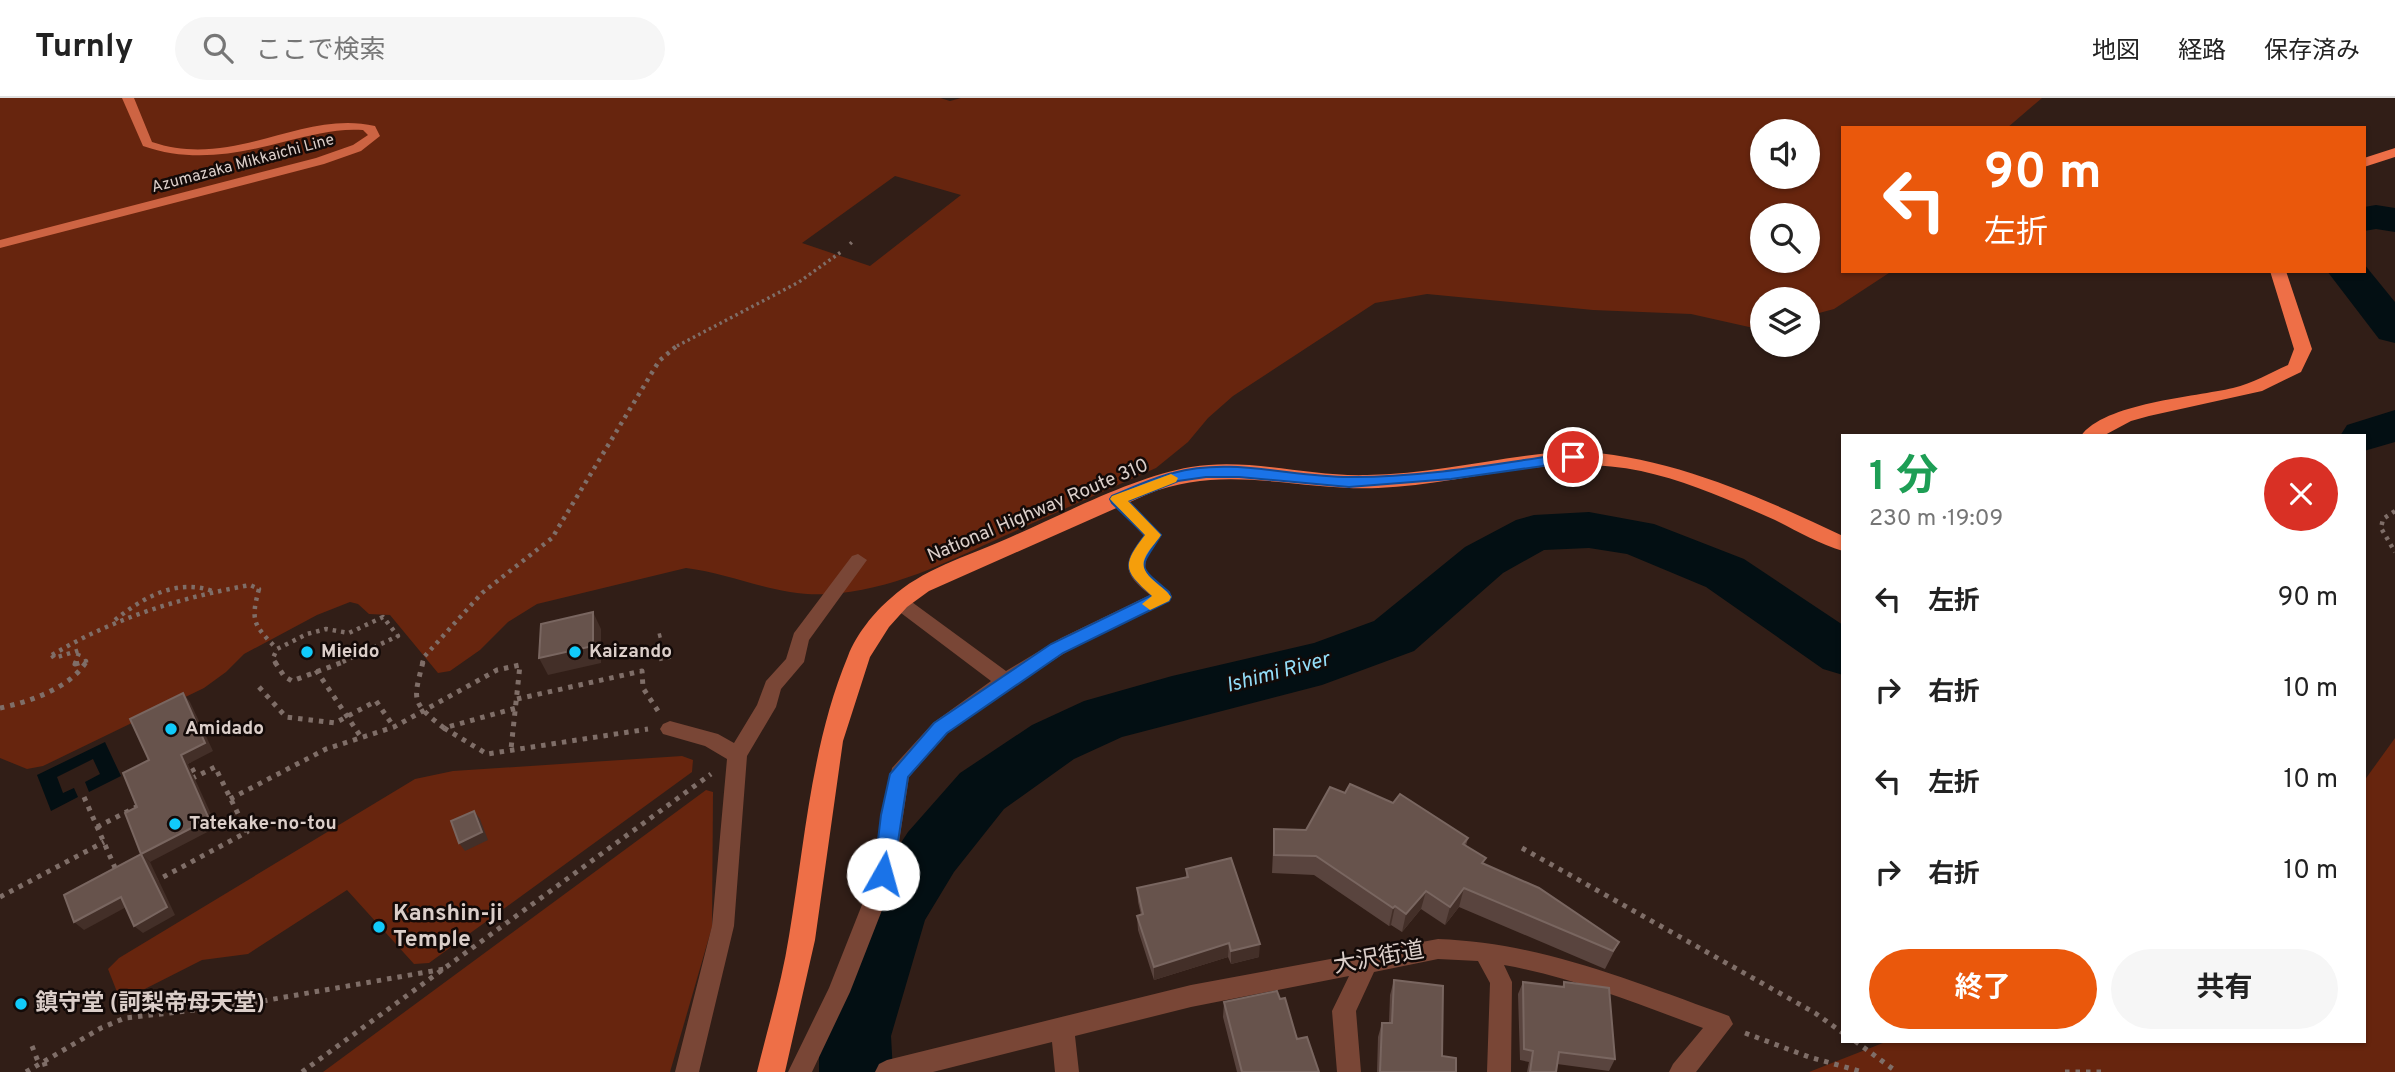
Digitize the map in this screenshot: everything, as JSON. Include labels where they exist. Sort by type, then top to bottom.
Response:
[{"type":"highway","points":[[2366,162],[2395,152]]},
{"type":"highway","points":[[2092,434],[2099,427],[2123,418],[2256,387],[2295,368],[2303,349],[2278,273]]},
{"type":"highway","name":"National Highway Route 310","points":[[771,1072],[802,940],[831,741],[859,655],[881,621],[899,602],[922,586],[1118,499],[1175,477],[1206,473],[1239,472],[1349,482],[1451,474],[1573,457],[1603,459],[1673,474],[1762,506],[1841,543]]},
{"type":"main road","name":"Azumazaka Mikkaichi Line","points":[[0,244],[320,161],[358,148],[374,136],[371,128],[358,125],[337,126],[221,151],[162,151],[146,144],[128,98]]},
{"type":"street","points":[[800,1072],[839,992],[882,881],[899,774],[940,728],[1005,681],[1067,643],[1163,597],[1137,574],[1135,565],[1137,556],[1153,535],[1118,499]]},
{"type":"street","points":[[687,1072],[723,926],[737,755],[766,707],[773,686],[795,662],[800,638],[858,560]]},
{"type":"street","points":[[899,602],[1005,681]]},
{"type":"street","points":[[670,729],[710,740],[737,755]]},
{"type":"street","name":"大沢街道","points":[[887,1072],[1191,996],[1438,949],[1484,951],[1529,959],[1608,982],[1721,1024]]},
{"type":"street","points":[[1484,951],[1502,982],[1499,1072]]},
{"type":"street","points":[[1349,1072],[1344,1011],[1366,964]]},
{"type":"street","points":[[1681,1072],[1721,1024]]},
{"type":"street","points":[[1062,1028],[1067,1072]]},
{"type":"path","points":[[670,729],[643,730],[487,754],[444,728],[421,710],[415,694],[424,657],[482,593],[552,538],[659,360],[684,340],[799,282],[841,252]]},
{"type":"path","points":[[2395,511],[2383,519],[2381,528],[2395,552]]},
{"type":"path","points":[[0,708],[16,705],[61,684],[85,666],[86,661],[75,664],[80,650],[54,658],[52,655],[81,636],[169,602],[213,591],[250,585],[259,589],[252,614],[254,621],[257,628],[277,649]]},
{"type":"path","points":[[112,623],[138,603],[175,589],[196,586],[213,591]]},
{"type":"path","points":[[383,617],[398,636],[361,655],[316,670],[292,681],[284,676],[273,658],[277,649],[307,634],[326,629],[349,633],[383,617]]},
{"type":"path","points":[[659,659],[674,656]]},
{"type":"path","points":[[230,799],[326,749],[394,727],[497,670],[520,665],[511,749]]},
{"type":"path","points":[[316,670],[361,737]]},
{"type":"path","points":[[517,699],[642,671],[643,688]]},
{"type":"path","points":[[259,687],[286,717],[335,723],[376,701],[394,727]]},
{"type":"path","points":[[444,728],[516,708]]},
{"type":"path","points":[[183,752],[196,776]]},
{"type":"path","points":[[302,1072],[737,755]]},
{"type":"path","points":[[150,883],[247,832],[215,767],[184,783]]},
{"type":"path","points":[[84,797],[116,870],[126,865]]},
{"type":"path","points":[[97,827],[146,802]]},
{"type":"path","points":[[0,897],[104,842]]},
{"type":"path","points":[[1522,848],[1815,1013],[1841,1031]]},
{"type":"path","points":[[26,1072],[101,1028],[125,1018],[240,1005],[448,968]]},
{"type":"path","points":[[1721,1024],[1809,1057],[1863,1072]]},
{"type":"path","points":[[1858,1043],[1896,1072]]},
{"type":"path","points":[[32,1046],[47,1072]]},
{"type":"path","points":[[2065,1072],[2106,1072]]},
{"type":"shaded area","points":[[0,98],[940,98],[950,101],[961,98],[2042,98],[2009,126],[1841,126],[1841,273],[1889,273],[1834,309],[1820,313],[1820,287],[1750,287],[1750,327],[1691,314],[1593,310],[1427,294],[1375,303],[1233,396],[1208,418],[1188,442],[1156,468],[918,574],[851,592],[809,594],[774,589],[686,568],[537,604],[508,622],[480,650],[450,671],[438,673],[390,615],[369,614],[358,604],[350,602],[317,615],[244,654],[204,688],[43,766],[27,769],[0,758]],"holes":[[[895,176],[961,195],[870,266],[802,243]]]},
{"type":"shaded area","points":[[2395,738],[2395,1072],[1809,1072],[1883,1043],[2366,1043],[2366,778]]},
{"type":"shaded area","points":[[105,742],[121,776],[89,792],[85,782],[100,774],[93,759],[57,777],[63,793],[74,788],[78,797],[51,811],[37,775]]},
{"type":"shaded area","points":[[682,756],[693,760],[692,772],[429,963],[414,964],[347,890],[248,954],[202,960],[131,996],[119,997],[108,969],[119,958],[415,779],[453,771]]},
{"type":"shaded area","points":[[706,790],[713,792],[712,927],[670,1072],[323,1072]]},
{"type":"building","points":[[593,612],[593,646],[539,658],[541,624]]},
{"type":"building","points":[[183,693],[205,743],[181,755],[209,819],[141,854],[125,813],[137,807],[123,773],[149,760],[130,719]]},
{"type":"building","points":[[1350,784],[1393,803],[1400,794],[1468,838],[1463,844],[1486,858],[1482,863],[1539,888],[1619,942],[1613,951],[1464,888],[1450,907],[1426,891],[1406,914],[1316,856],[1274,855],[1274,829],[1306,830],[1330,787],[1345,793]]},
{"type":"building","points":[[474,811],[482,832],[459,843],[451,821]]},
{"type":"building","points":[[141,854],[167,907],[134,926],[121,897],[74,922],[64,895]]},
{"type":"building","points":[[1231,858],[1260,944],[1231,951],[1229,943],[1154,967],[1137,916],[1143,914],[1137,888],[1188,877],[1186,869]]},
{"type":"building","points":[[1394,980],[1443,986],[1442,1056],[1456,1058],[1456,1072],[1380,1072],[1382,1023],[1392,1023]]},
{"type":"building","points":[[1523,982],[1564,987],[1564,982],[1609,988],[1615,1059],[1559,1052],[1556,1072],[1530,1072],[1533,1051],[1524,1049]]},
{"type":"building","points":[[1277,991],[1280,999],[1285,998],[1297,1039],[1307,1037],[1319,1072],[1242,1072],[1224,1002]]},
{"type":"waterway","name":"Ishimi River","points":[[2366,219],[2376,217],[2395,220]]},
{"type":"waterway","name":"Ishimi River","points":[[2350,273],[2395,330]]},
{"type":"waterway","name":"Ishimi River","points":[[2366,435],[2395,425]]},
{"type":"waterway","name":"Ishimi River","points":[[856,1072],[855,1036],[894,911],[931,852],[982,791],[1053,742],[1105,718],[1322,663],[1394,636],[1484,560],[1534,533],[1589,530],[1636,537],[1725,573],[1841,653]]},
{"type":"slow traffic","points":[[1150,604],[1163,597],[1137,574],[1135,565],[1137,556],[1153,535],[1118,499],[1171,478]]},
{"type":"place","name":"Mieido","points":[[307,652]]},
{"type":"place","name":"Kaizando","points":[[575,652]]},
{"type":"place","name":"Amidado","points":[[171,729]]},
{"type":"place","name":"Tatekake-no-tou","points":[[175,824]]},
{"type":"place","name":"Kanshin-ji Temple","points":[[379,927]]},
{"type":"place","name":"鎮守堂 (訶梨帝母天堂)","points":[[21,1004]]},
{"type":"route","points":[[883,874],[890,815],[899,774],[940,728],[1005,681],[1067,643],[1163,597],[1137,574],[1135,565],[1137,556],[1153,535],[1118,499],[1175,477],[1206,473],[1239,472],[1349,482],[1451,474],[1573,457]]}]
